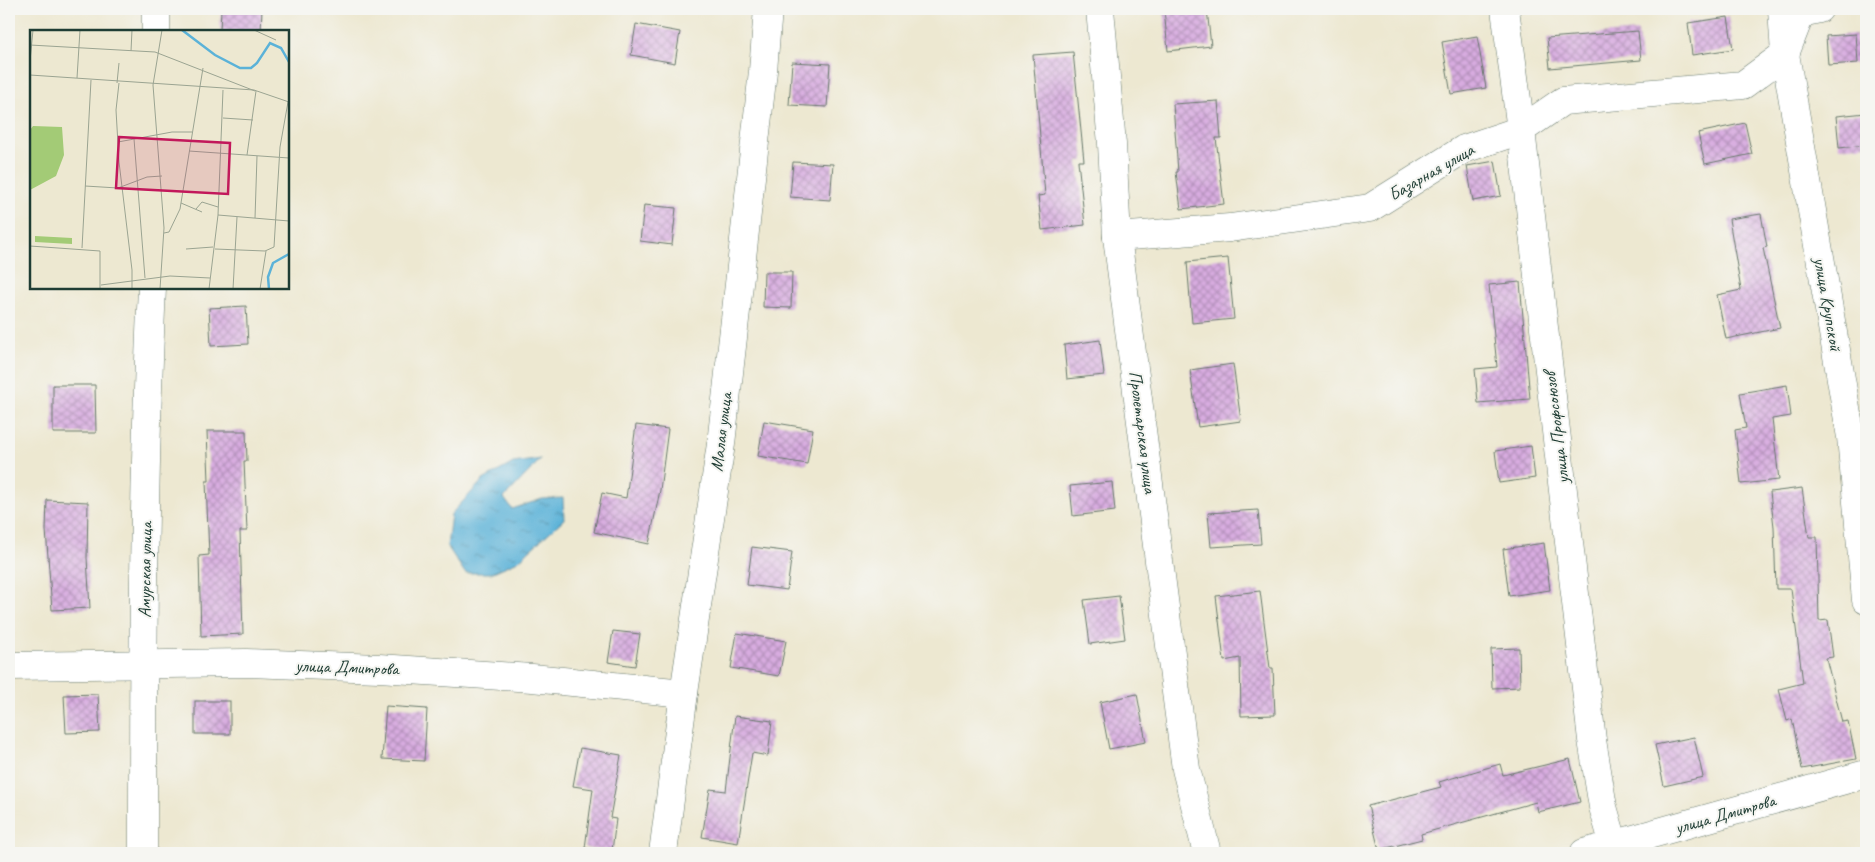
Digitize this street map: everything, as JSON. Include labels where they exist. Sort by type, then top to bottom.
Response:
[{"type":"street","points":[[156,9],[156,30]]},
{"type":"street","name":"Малая улица","points":[[663,853],[684,693],[721,444],[763,71],[768,9]]},
{"type":"street","name":"Пролетарская улица","points":[[1100,9],[1118,237],[1186,769],[1207,853]]},
{"type":"street","name":"улица Профсоюзов","points":[[1505,9],[1521,130],[1592,740],[1603,807],[1614,845]]},
{"type":"street","name":"улица Крупской","points":[[1782,9],[1785,54],[1851,437],[1866,600]]},
{"type":"street","points":[[1785,54],[1801,14],[1819,9]]},
{"type":"street","name":"Базарная улица","points":[[1118,237],[1230,228],[1370,208],[1464,149],[1521,130],[1563,101],[1743,85],[1785,54]]},
{"type":"street","name":"Амурская улица","points":[[143,853],[143,665],[147,398],[152,289]]},
{"type":"street","name":"улица Дмитрова","points":[[9,666],[246,663],[379,668],[532,678],[684,693]]},
{"type":"street","name":"улица Дмитрова","points":[[1584,853],[1866,774]]},
{"type":"water","points":[[541,459],[504,498],[512,509],[542,499],[563,498],[564,519],[518,561],[491,573],[465,573],[447,546],[451,514],[483,480],[513,463]]},
{"type":"building","points":[[221,9],[262,9],[261,30],[220,30]]},
{"type":"building","points":[[1164,9],[1207,9],[1211,46],[1168,51]]},
{"type":"building","points":[[1728,17],[1733,49],[1692,55],[1688,23]]},
{"type":"building","points":[[636,24],[680,32],[675,63],[631,55]]},
{"type":"building","points":[[1638,31],[1641,60],[1550,68],[1547,38]]},
{"type":"building","points":[[1856,34],[1858,63],[1828,65],[1826,36]]},
{"type":"building","points":[[1477,36],[1486,88],[1451,94],[1442,42]]},
{"type":"building","points":[[1073,52],[1084,161],[1078,161],[1085,225],[1042,230],[1038,196],[1045,195],[1033,55]]},
{"type":"building","points":[[792,62],[830,64],[827,107],[789,105]]},
{"type":"building","points":[[1218,101],[1221,138],[1216,138],[1224,204],[1181,209],[1176,172],[1178,172],[1173,104]]},
{"type":"building","points":[[1866,113],[1866,145],[1839,148],[1836,116]]},
{"type":"building","points":[[1745,123],[1752,154],[1705,164],[1698,133]]},
{"type":"building","points":[[1495,161],[1501,196],[1473,201],[1467,166]]},
{"type":"building","points":[[793,162],[833,164],[830,200],[790,197]]},
{"type":"building","points":[[644,205],[676,208],[672,245],[640,241]]},
{"type":"building","points":[[1761,214],[1767,247],[1763,248],[1780,328],[1726,339],[1717,295],[1741,290],[1729,219]]},
{"type":"building","points":[[1228,258],[1234,319],[1192,323],[1187,262]]},
{"type":"building","points":[[764,272],[792,272],[791,308],[763,307]]},
{"type":"building","points":[[1520,282],[1530,399],[1478,403],[1475,369],[1497,367],[1489,285]]},
{"type":"building","points":[[246,306],[248,344],[211,346],[209,308]]},
{"type":"building","points":[[1100,340],[1104,375],[1067,379],[1064,345]]},
{"type":"building","points":[[1233,364],[1241,421],[1198,427],[1190,370]]},
{"type":"building","points":[[53,385],[95,385],[96,433],[53,433]]},
{"type":"building","points":[[1787,385],[1791,416],[1772,419],[1779,480],[1741,484],[1735,430],[1746,428],[1740,393]]},
{"type":"building","points":[[764,421],[813,429],[807,464],[758,456]]},
{"type":"building","points":[[636,425],[668,429],[660,490],[649,544],[594,532],[602,493],[626,498]]},
{"type":"building","points":[[207,431],[246,431],[247,461],[244,461],[247,531],[240,531],[243,634],[201,636],[199,556],[209,555],[206,481],[209,481]]},
{"type":"building","points":[[1531,446],[1535,478],[1499,483],[1495,451]]},
{"type":"building","points":[[1112,482],[1115,511],[1073,516],[1070,486]]},
{"type":"building","points":[[1802,488],[1809,537],[1817,537],[1819,621],[1828,620],[1833,657],[1826,658],[1842,722],[1848,721],[1856,759],[1802,769],[1792,719],[1787,721],[1779,689],[1803,683],[1791,589],[1776,589],[1774,527],[1770,492]]},
{"type":"building","points":[[47,500],[88,502],[87,558],[90,608],[52,610],[46,530]]},
{"type":"building","points":[[1258,510],[1261,544],[1211,547],[1208,513]]},
{"type":"building","points":[[1544,543],[1550,590],[1509,596],[1503,549]]},
{"type":"building","points":[[752,547],[792,552],[787,590],[747,585]]},
{"type":"building","points":[[1260,591],[1270,668],[1273,668],[1275,715],[1241,716],[1240,658],[1224,661],[1216,596]]},
{"type":"building","points":[[1119,596],[1125,639],[1090,644],[1084,600]]},
{"type":"building","points":[[613,631],[640,634],[635,666],[608,662]]},
{"type":"building","points":[[737,633],[786,641],[779,676],[731,668]]},
{"type":"building","points":[[1519,648],[1520,687],[1492,688],[1491,649]]},
{"type":"building","points":[[98,694],[100,732],[66,733],[64,695]]},
{"type":"building","points":[[1137,694],[1146,742],[1109,749],[1100,702]]},
{"type":"building","points":[[195,701],[230,701],[230,734],[195,734]]},
{"type":"building","points":[[386,706],[427,709],[424,761],[382,759]]},
{"type":"building","points":[[735,716],[772,721],[768,756],[752,753],[738,843],[702,837],[710,789],[726,791]]},
{"type":"building","points":[[1694,737],[1703,777],[1664,786],[1655,745]]},
{"type":"building","points":[[580,748],[621,755],[610,818],[616,819],[612,851],[585,848],[593,789],[573,786]]},
{"type":"building","points":[[1570,759],[1580,802],[1538,812],[1536,802],[1421,834],[1422,839],[1379,850],[1368,806],[1441,787],[1439,782],[1500,764],[1503,775]]}]
